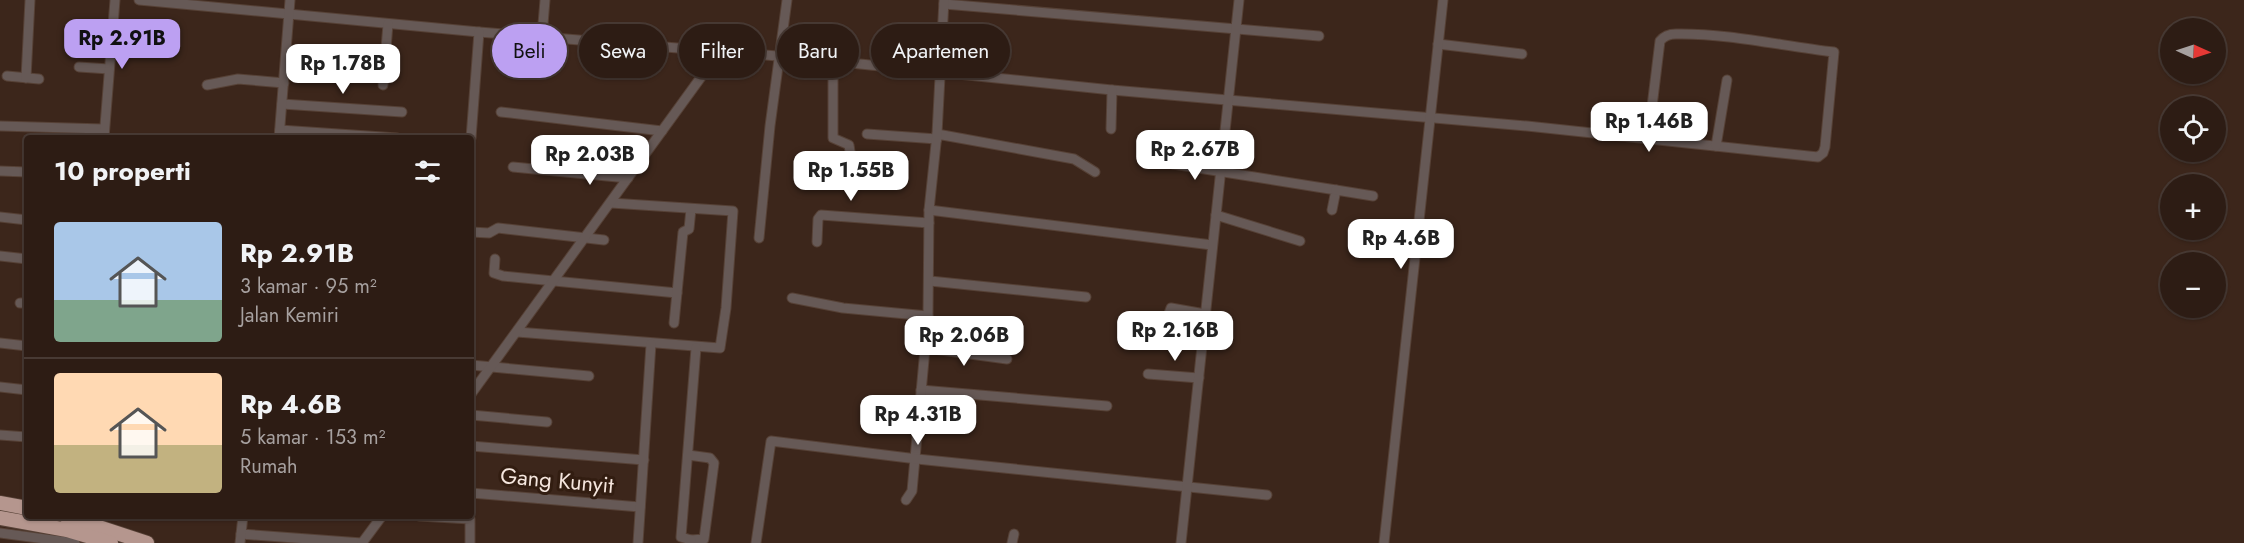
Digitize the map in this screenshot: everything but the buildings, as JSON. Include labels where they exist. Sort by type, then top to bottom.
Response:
[{"type":"highway","points":[[0,503],[24,507]]},
{"type":"highway","points":[[0,518],[68,530],[111,543]]},
{"type":"highway","points":[[78,519],[147,543]]},
{"type":"street","points":[[26,78],[30,0]]},
{"type":"street","points":[[0,126],[46,128],[104,135],[115,0]]},
{"type":"street","points":[[139,0],[492,33]]},
{"type":"street","points":[[290,0],[279,134],[308,135]]},
{"type":"street","points":[[543,24],[545,0]]},
{"type":"street","points":[[783,24],[787,0]]},
{"type":"street","points":[[1181,543],[1239,0]]},
{"type":"street","points":[[1384,543],[1443,0]]},
{"type":"street","points":[[943,24],[944,2],[1319,36]]},
{"type":"street","points":[[383,85],[388,24]]},
{"type":"street","points":[[471,135],[479,32]]},
{"type":"street","points":[[997,78],[1821,157],[1825,147],[1834,52],[1731,39],[1675,34],[1665,36],[1660,41],[1648,139]]},
{"type":"street","points":[[567,38],[679,48]]},
{"type":"street","points":[[1438,44],[1522,54]]},
{"type":"street","points":[[759,238],[777,66]]},
{"type":"street","points":[[79,67],[109,69]]},
{"type":"street","points":[[7,76],[39,79]]},
{"type":"street","points":[[474,390],[700,78]]},
{"type":"street","points":[[833,78],[833,138],[849,145],[851,158]]},
{"type":"street","points":[[906,500],[912,491],[926,348],[930,281],[929,210],[937,137],[940,78]]},
{"type":"street","points":[[207,86],[238,79],[284,83]]},
{"type":"street","points":[[1716,146],[1727,80]]},
{"type":"street","points":[[1111,129],[1112,90]]},
{"type":"street","points":[[282,104],[402,112]]},
{"type":"street","points":[[501,112],[662,131]]},
{"type":"street","points":[[46,128],[46,135]]},
{"type":"street","points":[[867,134],[937,137],[1074,159],[1095,172]]},
{"type":"street","points":[[1173,164],[1373,195]]},
{"type":"street","points":[[513,167],[628,178]]},
{"type":"street","points":[[0,171],[24,172]]},
{"type":"street","points":[[1332,210],[1336,190]]},
{"type":"street","points":[[517,332],[696,348],[720,348],[726,308],[733,211],[611,203]]},
{"type":"street","points":[[674,323],[683,232],[689,229],[691,209]]},
{"type":"street","points":[[929,210],[1212,245]]},
{"type":"street","points":[[817,242],[818,219],[821,215],[857,215],[929,223]]},
{"type":"street","points":[[1216,215],[1300,240]]},
{"type":"street","points":[[0,217],[24,220]]},
{"type":"street","points":[[474,232],[489,233],[498,228],[604,240]]},
{"type":"street","points":[[0,256],[24,259]]},
{"type":"street","points":[[495,260],[496,273],[553,282],[677,293]]},
{"type":"street","points":[[930,281],[1086,297]]},
{"type":"street","points":[[792,298],[843,308],[928,316]]},
{"type":"street","points":[[1165,324],[1171,308],[1205,314]]},
{"type":"street","points":[[0,343],[24,346]]},
{"type":"street","points":[[638,543],[651,344]]},
{"type":"street","points":[[688,455],[710,458],[714,463],[704,538],[691,541],[681,537],[696,348]]},
{"type":"street","points":[[926,348],[1007,359]]},
{"type":"street","points":[[474,365],[589,376]]},
{"type":"street","points":[[1148,374],[1199,378]]},
{"type":"street","points":[[0,387],[24,390]]},
{"type":"street","points":[[921,390],[1107,406]]},
{"type":"street","points":[[474,415],[547,422]]},
{"type":"street","points":[[0,435],[24,437]]},
{"type":"street","points":[[756,543],[758,523],[762,516],[770,441],[914,459],[1267,495]]},
{"type":"street","points":[[474,446],[644,460]]},
{"type":"street","name":"Gang Kunyit","points":[[474,493],[640,507]]},
{"type":"street","points":[[243,519],[241,538],[362,543],[380,519]]},
{"type":"street","points":[[470,519],[470,543]]},
{"type":"street","points":[[0,533],[75,543]]}]
